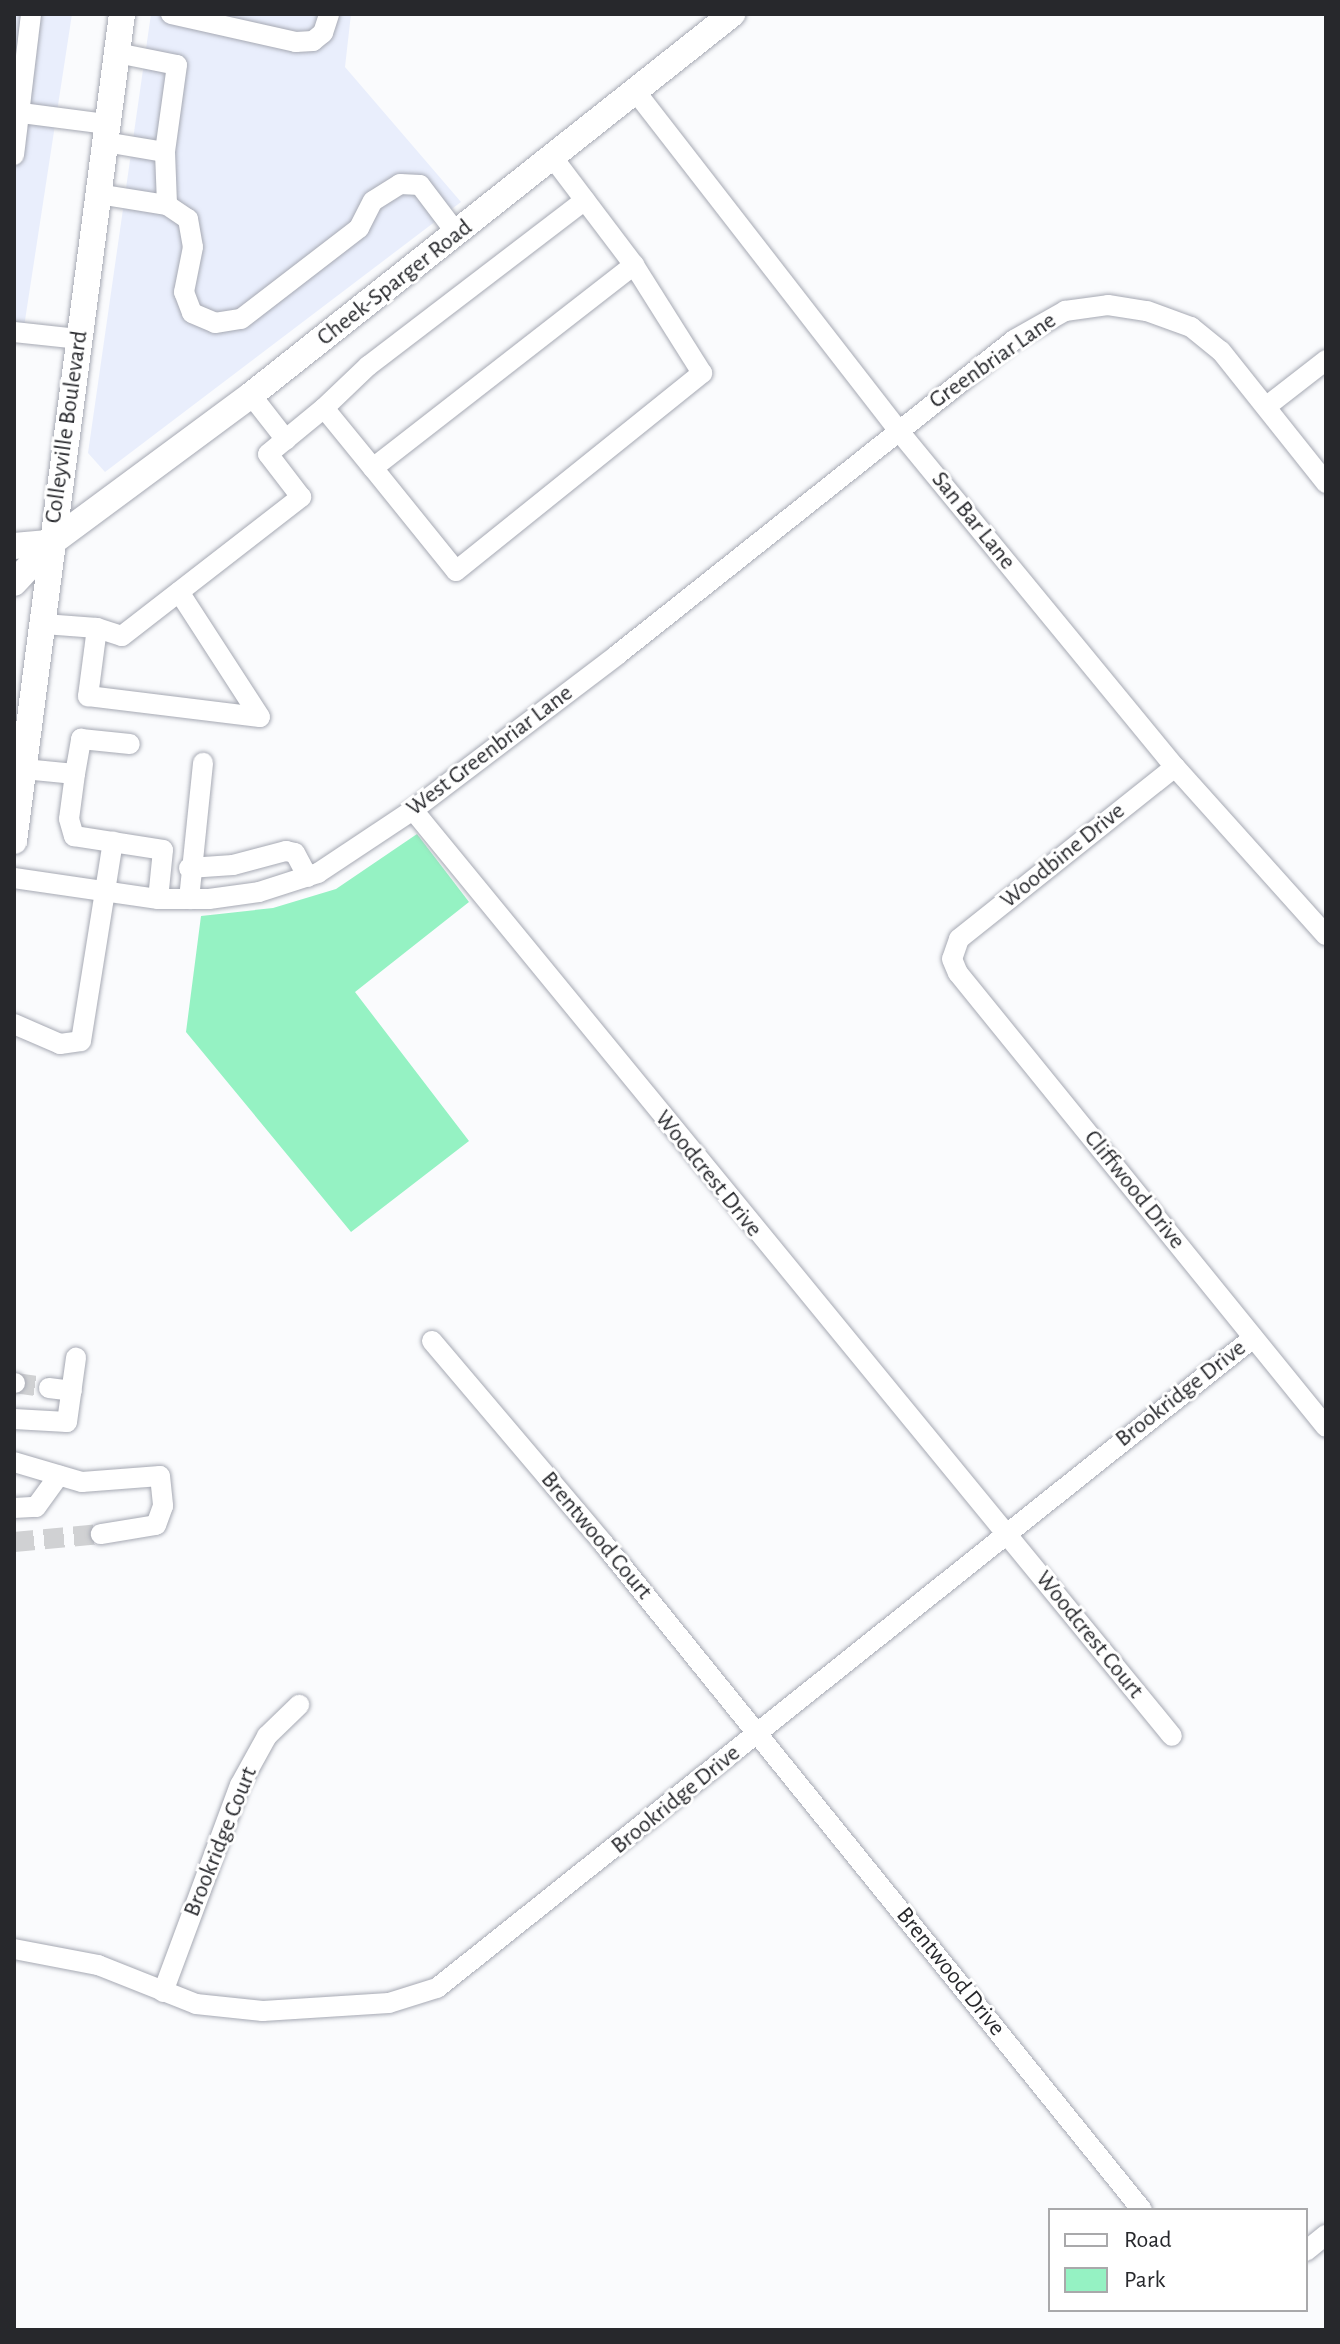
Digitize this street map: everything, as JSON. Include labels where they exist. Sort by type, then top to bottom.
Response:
[{"type":"main road","name":"Colleyville Boulevard","points":[[15,831],[122,14]]},
{"type":"main road","name":"Cheek-Sparger Road","points":[[14,583],[51,543],[251,395],[732,14]]},
{"type":"main road","points":[[14,546],[51,543]]},
{"type":"street","points":[[14,155],[20,71],[31,14]]},
{"type":"street","points":[[171,14],[296,42],[313,41],[323,33],[329,14]]},
{"type":"street","points":[[117,53],[177,65],[165,152],[167,205]]},
{"type":"street","name":"San Bar Lane","points":[[636,92],[898,430],[1175,767],[1326,935]]},
{"type":"street","points":[[18,112],[106,133],[165,152]]},
{"type":"street","points":[[324,408],[456,571],[702,373],[634,265],[553,158]]},
{"type":"street","points":[[98,194],[167,205],[188,219],[193,247],[184,292],[192,313],[215,323],[241,319],[359,228],[373,201],[400,184],[420,185],[457,234]]},
{"type":"street","points":[[44,624],[97,628],[122,636],[301,497],[268,454],[324,408],[368,366],[585,200]]},
{"type":"street","points":[[373,468],[634,265]]},
{"type":"street","name":"Greenbriar Lane","points":[[898,430],[1014,340],[1086,304],[1147,311],[1191,327],[1221,351],[1326,483]]},
{"type":"street","points":[[14,332],[78,339]]},
{"type":"street","points":[[1267,406],[1326,360]]},
{"type":"street","points":[[251,395],[286,440]]},
{"type":"street","name":"West Greenbriar Lane","points":[[14,878],[158,899],[189,899],[259,892],[308,877],[347,858],[413,810],[898,430]]},
{"type":"street","points":[[97,628],[88,696],[260,717],[179,592]]},
{"type":"street","points":[[130,744],[81,739],[69,819],[74,836],[163,850],[158,899]]},
{"type":"street","points":[[189,899],[189,868],[203,763]]},
{"type":"street","name":"Woodbine Drive","points":[[953,948],[1175,767]]},
{"type":"street","points":[[20,781],[75,774]]},
{"type":"street","name":"Woodcrest Drive","points":[[413,810],[1006,1534]]},
{"type":"street","points":[[14,1024],[60,1044],[81,1041],[113,842]]},
{"type":"street","points":[[189,868],[233,865],[286,851],[295,853],[308,877]]},
{"type":"street","name":"Cliffwood Drive","points":[[953,948],[958,973],[1326,1427]]},
{"type":"street","name":"Brookridge Drive","points":[[14,1949],[98,1965],[196,2004],[263,2011],[389,2003],[437,1988],[1253,1338]]},
{"type":"street","name":"Brentwood Court","points":[[432,1341],[759,1734]]},
{"type":"street","points":[[14,1419],[67,1422],[76,1358]]},
{"type":"street","points":[[49,1388],[72,1391]]},
{"type":"street","points":[[14,1462],[82,1482],[160,1476],[163,1506],[156,1525],[101,1534]]},
{"type":"street","points":[[14,1508],[36,1507],[59,1475]]},
{"type":"street","name":"Woodcrest Court","points":[[1006,1534],[1172,1736]]},
{"type":"street","name":"Brookridge Court","points":[[163,1992],[240,1785],[267,1736],[299,1705]]},
{"type":"street","name":"Brentwood Drive","points":[[759,1734],[1140,2208]]},
{"type":"street","points":[[1308,2249],[1326,2235]]},
{"type":"shaded area","points":[[14,14],[72,14],[24,327],[14,326]]},
{"type":"shaded area","points":[[151,14],[351,14],[345,67],[461,202],[105,472],[88,453]]},
{"type":"green space","points":[[417,834],[469,902],[355,992],[469,1141],[351,1232],[186,1032],[201,916],[273,908],[336,889]]},
{"type":"tunnel","points":[[15,1383],[49,1388]]},
{"type":"tunnel","points":[[14,1542],[101,1534]]}]
